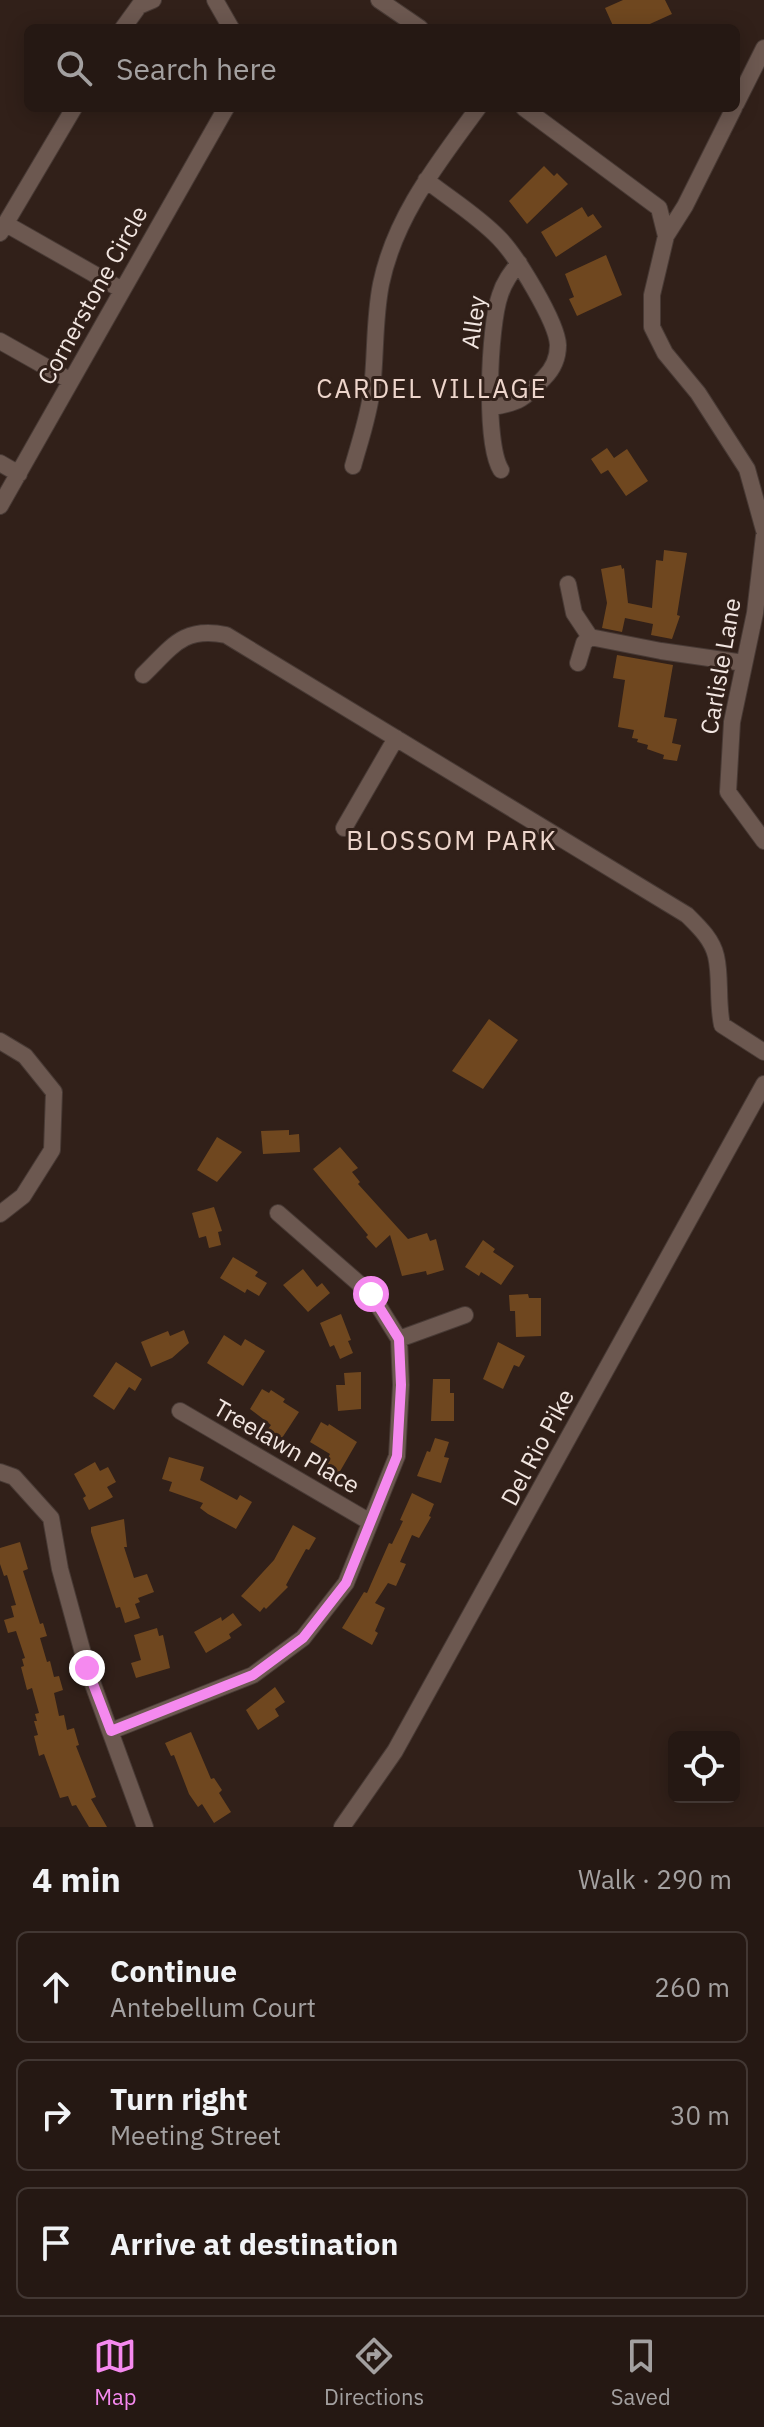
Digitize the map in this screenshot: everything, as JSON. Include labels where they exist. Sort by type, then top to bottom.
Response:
[{"type":"street","points":[[126,24],[139,6],[153,0]]},
{"type":"street","points":[[215,0],[230,14]]},
{"type":"street","points":[[379,0],[414,24]]},
{"type":"street","name":"Carlisle Lane","points":[[740,96],[764,48]]},
{"type":"street","points":[[72,112],[3,228],[122,290]]},
{"type":"street","name":"Cornerstone Circle","points":[[0,506],[224,112]]},
{"type":"street","points":[[353,466],[372,391],[381,283],[403,218],[475,112]]},
{"type":"street","points":[[529,112],[659,208],[666,236]]},
{"type":"street","name":"Carlisle Lane","points":[[732,112],[685,206],[666,236],[652,295],[652,327],[665,353],[698,393],[747,469],[764,533],[755,613],[732,722],[728,792],[764,841]]},
{"type":"street","points":[[426,180],[499,237],[531,282],[558,341],[557,357],[551,371],[522,400],[492,407]]},
{"type":"street","name":"Alley","points":[[501,470],[492,441],[494,318],[506,279],[519,263]]},
{"type":"street","points":[[0,341],[71,381]]},
{"type":"street","points":[[0,463],[19,474]]},
{"type":"street","points":[[568,584],[574,613],[590,637],[744,663]]},
{"type":"street","points":[[143,675],[180,639],[206,631],[226,635],[396,738],[687,915],[705,933],[716,955],[722,1025],[764,1052]]},
{"type":"street","points":[[578,663],[584,643],[590,637]]},
{"type":"street","points":[[344,828],[396,738]]},
{"type":"street","points":[[0,1041],[25,1056],[54,1092],[52,1150],[23,1196],[0,1214]]},
{"type":"street","name":"Del Rio Pike","points":[[342,1827],[395,1751],[764,1084]]},
{"type":"street","points":[[111,1731],[253,1675],[303,1638],[346,1583],[397,1456],[401,1385],[399,1339],[371,1294],[278,1213]]},
{"type":"street","points":[[399,1339],[465,1315]]},
{"type":"street","name":"Treelawn Place","points":[[180,1411],[370,1522]]},
{"type":"street","points":[[0,1472],[14,1477],[51,1518],[60,1569],[87,1668],[145,1827]]},
{"type":"building","points":[[623,0],[665,0],[672,14],[650,24],[612,24],[605,8]]},
{"type":"building","points":[[544,166],[568,184],[527,224],[509,201]]},
{"type":"building","points":[[582,207],[588,217],[593,214],[602,227],[556,257],[541,232]]},
{"type":"building","points":[[606,255],[622,295],[577,316],[569,299],[574,297],[565,274]]},
{"type":"building","points":[[607,448],[614,458],[627,449],[648,481],[626,496],[608,470],[601,474],[591,459]]},
{"type":"building","points":[[664,550],[687,553],[677,615],[680,616],[672,639],[651,635],[653,624],[625,618],[622,632],[602,628],[607,603],[601,569],[621,565],[624,568],[628,603],[652,608],[656,560],[663,561]]},
{"type":"building","points":[[617,655],[673,665],[664,717],[677,719],[672,743],[681,745],[677,761],[663,759],[664,755],[637,742],[638,739],[632,738],[634,730],[618,727],[625,680],[613,678]]},
{"type":"building","points":[[489,1019],[518,1040],[483,1089],[452,1071]]},
{"type":"building","points":[[289,1130],[289,1135],[299,1134],[300,1152],[263,1154],[261,1131]]},
{"type":"building","points":[[217,1137],[242,1152],[217,1182],[197,1170]]},
{"type":"building","points":[[340,1147],[358,1168],[352,1172],[360,1182],[358,1184],[408,1239],[427,1233],[430,1241],[436,1239],[444,1270],[427,1275],[426,1271],[402,1276],[390,1235],[376,1248],[366,1237],[368,1235],[313,1169]]},
{"type":"building","points":[[214,1207],[222,1231],[218,1232],[221,1245],[209,1248],[206,1236],[199,1238],[192,1213]]},
{"type":"building","points":[[483,1240],[495,1249],[493,1252],[514,1266],[501,1285],[481,1272],[479,1276],[465,1267]]},
{"type":"building","points":[[233,1257],[258,1272],[255,1276],[267,1283],[259,1296],[247,1289],[245,1293],[220,1278]]},
{"type":"building","points":[[303,1269],[317,1287],[322,1283],[330,1293],[308,1312],[283,1285]]},
{"type":"building","points":[[528,1294],[529,1298],[541,1298],[541,1336],[516,1337],[515,1311],[510,1311],[509,1295]]},
{"type":"building","points":[[341,1314],[353,1353],[340,1359],[334,1345],[330,1347],[320,1323]]},
{"type":"building","points":[[184,1330],[189,1343],[172,1358],[151,1367],[141,1342],[168,1331],[170,1336]]},
{"type":"building","points":[[224,1335],[241,1346],[245,1339],[265,1351],[243,1386],[207,1363]]},
{"type":"building","points":[[498,1342],[525,1356],[519,1367],[514,1365],[503,1389],[483,1379]]},
{"type":"building","points":[[116,1362],[142,1379],[135,1391],[129,1387],[114,1410],[93,1396]]},
{"type":"building","points":[[361,1372],[361,1409],[338,1411],[336,1385],[345,1385],[344,1373]]},
{"type":"building","points":[[433,1379],[450,1379],[450,1393],[454,1393],[454,1421],[431,1421]]},
{"type":"building","points":[[262,1389],[269,1393],[271,1390],[299,1412],[282,1438],[268,1429],[271,1425],[250,1409]]},
{"type":"building","points":[[321,1422],[357,1442],[339,1473],[324,1465],[330,1454],[310,1442]]},
{"type":"building","points":[[435,1438],[449,1442],[444,1457],[449,1458],[441,1483],[417,1476]]},
{"type":"building","points":[[169,1457],[204,1467],[200,1480],[237,1500],[240,1495],[252,1502],[236,1529],[200,1508],[203,1503],[169,1491],[172,1482],[162,1479]]},
{"type":"building","points":[[95,1462],[100,1471],[108,1467],[116,1482],[107,1487],[113,1497],[89,1510],[83,1498],[86,1496],[74,1474]]},
{"type":"building","points":[[412,1493],[434,1504],[431,1517],[419,1538],[412,1535],[400,1562],[406,1564],[396,1586],[388,1583],[375,1603],[385,1608],[372,1645],[342,1628],[364,1592],[367,1593],[389,1543],[392,1544],[403,1521],[400,1520]]},
{"type":"building","points":[[124,1519],[127,1547],[124,1547],[134,1578],[147,1574],[154,1592],[138,1598],[140,1602],[135,1604],[140,1618],[125,1623],[120,1607],[116,1608],[91,1532],[91,1527]]},
{"type":"building","points":[[293,1525],[316,1538],[309,1550],[306,1549],[286,1585],[288,1587],[260,1612],[241,1596],[274,1560]]},
{"type":"building","points":[[20,1542],[28,1569],[23,1571],[40,1624],[43,1623],[47,1636],[40,1638],[47,1662],[50,1661],[54,1677],[59,1676],[63,1690],[54,1693],[59,1716],[64,1715],[67,1730],[74,1728],[79,1745],[76,1746],[96,1797],[91,1799],[107,1827],[89,1827],[68,1796],[60,1798],[44,1754],[39,1756],[34,1721],[37,1721],[35,1714],[39,1713],[32,1688],[27,1690],[21,1667],[25,1658],[16,1631],[8,1633],[4,1620],[14,1617],[11,1606],[16,1605],[7,1575],[4,1576],[0,1564],[0,1548]]},
{"type":"building","points":[[233,1613],[242,1625],[229,1634],[231,1638],[206,1653],[194,1632]]},
{"type":"building","points":[[157,1628],[159,1636],[163,1635],[170,1668],[136,1678],[131,1663],[141,1660],[134,1635]]},
{"type":"building","points":[[275,1687],[285,1702],[275,1709],[279,1716],[258,1730],[246,1710]]},
{"type":"building","points":[[191,1732],[211,1779],[214,1778],[222,1790],[219,1793],[231,1812],[214,1823],[202,1804],[198,1807],[189,1794],[174,1755],[171,1756],[165,1743]]},
{"type":"district","name":"CARDEL VILLAGE","points":[[432,388]]},
{"type":"district","name":"BLOSSOM PARK","points":[[452,840]]},
{"type":"route","points":[[87,1668],[111,1731],[253,1675],[303,1638],[346,1583],[397,1456],[401,1385],[399,1339],[371,1294]]}]
